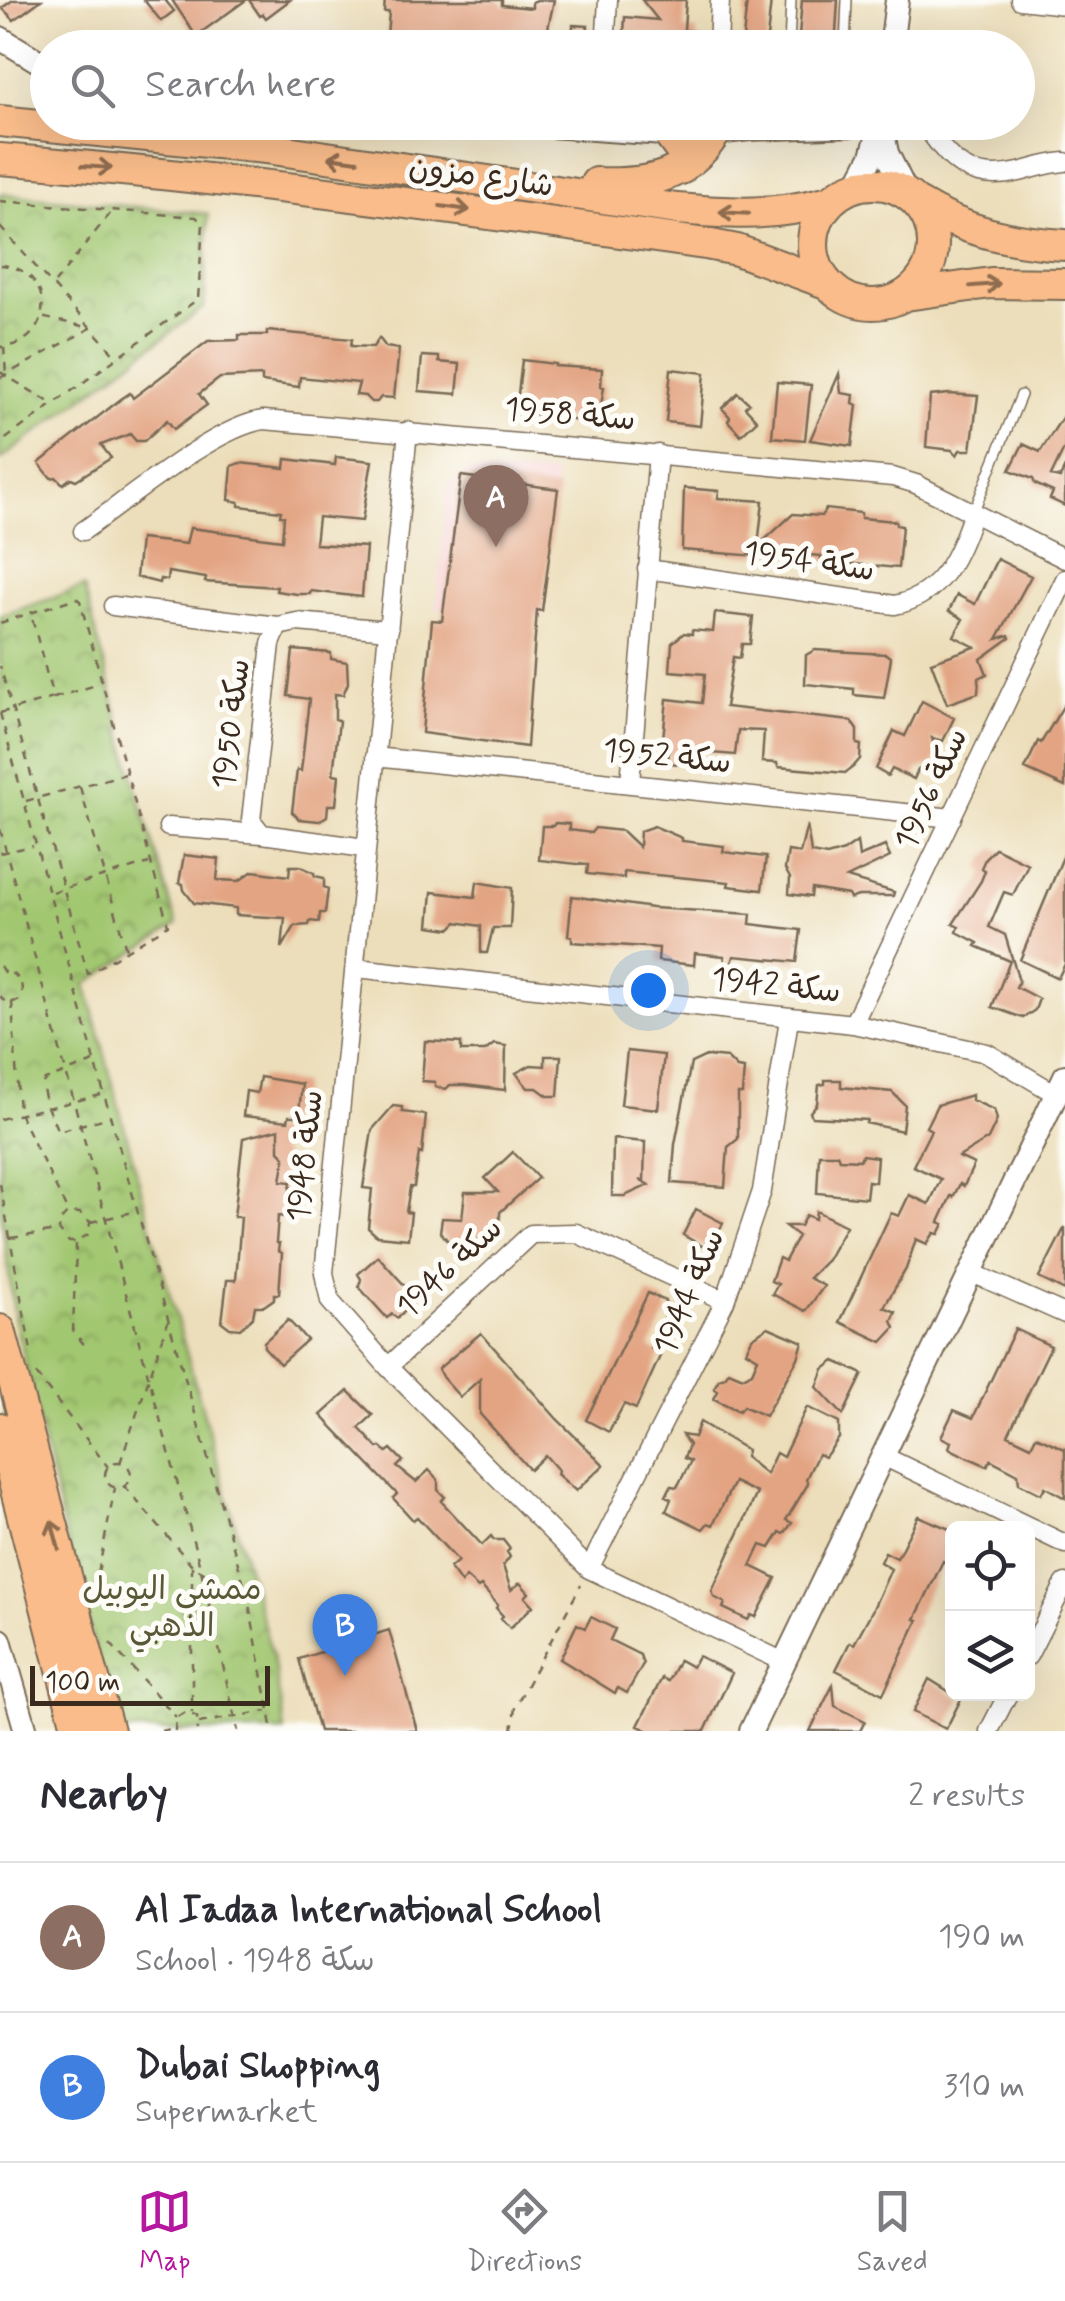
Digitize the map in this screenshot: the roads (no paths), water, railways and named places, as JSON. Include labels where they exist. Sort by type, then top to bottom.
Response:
[{"type":"main road","name":"شارع مزون","points":[[0,120],[30,123]]},
{"type":"main road","name":"شارع مزون","points":[[190,140],[742,215],[787,212],[830,200]]},
{"type":"main road","points":[[674,140],[684,155],[681,169]]},
{"type":"main road","points":[[486,178],[614,184],[661,177],[681,169],[711,140]]},
{"type":"main road","name":"شارع مزون","points":[[0,160],[153,171],[380,198],[706,244],[737,250],[826,283]]},
{"type":"main road","points":[[0,167],[37,162]]},
{"type":"main road","points":[[1065,245],[992,236],[951,223],[891,186],[874,183],[857,186],[830,200],[819,215],[812,250],[816,268],[839,295],[872,305],[906,295],[992,283],[1065,284]]},
{"type":"main road","points":[[906,295],[926,272],[934,242],[929,221],[912,199]]},
{"type":"main road","points":[[0,1330],[108,1731]]},
{"type":"main road","points":[[0,1428],[78,1731]]},
{"type":"main road","points":[[58,1658],[62,1711],[59,1731]]},
{"type":"street","points":[[606,30],[608,0]]},
{"type":"street","points":[[719,30],[720,0]]},
{"type":"street","points":[[892,30],[896,0]]},
{"type":"street","points":[[1020,0],[1065,4]]},
{"type":"street","points":[[0,38],[30,56]]},
{"type":"street","points":[[857,186],[876,140]]},
{"type":"street","points":[[884,140],[887,153],[912,199]]},
{"type":"street","points":[[937,140],[953,162],[974,172],[996,176],[1065,162]]},
{"type":"street","name":"سكة 1958","points":[[83,531],[220,436],[248,422],[279,420],[892,477],[916,484],[1065,558]]},
{"type":"street","name":"سكة 1948","points":[[408,431],[324,1273],[330,1300],[388,1367],[589,1569],[784,1662]]},
{"type":"street","points":[[630,783],[658,454]]},
{"type":"street","name":"سكة 1954","points":[[648,568],[895,604],[910,601],[945,576],[974,513]]},
{"type":"street","name":"سكة 1956","points":[[853,1024],[1065,579]]},
{"type":"street","points":[[112,606],[278,626]]},
{"type":"street","name":"سكة 1950","points":[[365,848],[262,834],[251,820],[271,644],[278,626],[297,622],[389,630]]},
{"type":"street","name":"سكة 1952","points":[[375,757],[952,818]]},
{"type":"street","points":[[168,827],[262,834]]},
{"type":"street","name":"سكة 1942","points":[[357,968],[853,1024],[988,1053],[1061,1085]]},
{"type":"street","name":"سكة 1944","points":[[589,1569],[726,1301],[762,1191],[789,1019]]},
{"type":"street","points":[[752,1731],[1061,1085]]},
{"type":"street","name":"سكة 1946","points":[[388,1367],[530,1234],[576,1233],[726,1301]]},
{"type":"street","points":[[970,1272],[1065,1314]]},
{"type":"street","points":[[883,1456],[1065,1544]]},
{"type":"street","points":[[1035,1642],[1065,1584]]},
{"type":"street","points":[[1,1650],[26,1731]]},
{"type":"street","points":[[989,1731],[1004,1701]]},
{"type":"lane","points":[[790,30],[791,0]]},
{"type":"lane","points":[[846,30],[848,0]]},
{"type":"lane","points":[[974,513],[1021,395]]},
{"type":"place","name":"Al Iadaa International School","points":[[496,547]]},
{"type":"place","name":"Dubai Shopping","points":[[345,1676]]},
{"type":"park label","name":"ممشى اليوبيل الذهبي","points":[[172,1608]]}]
